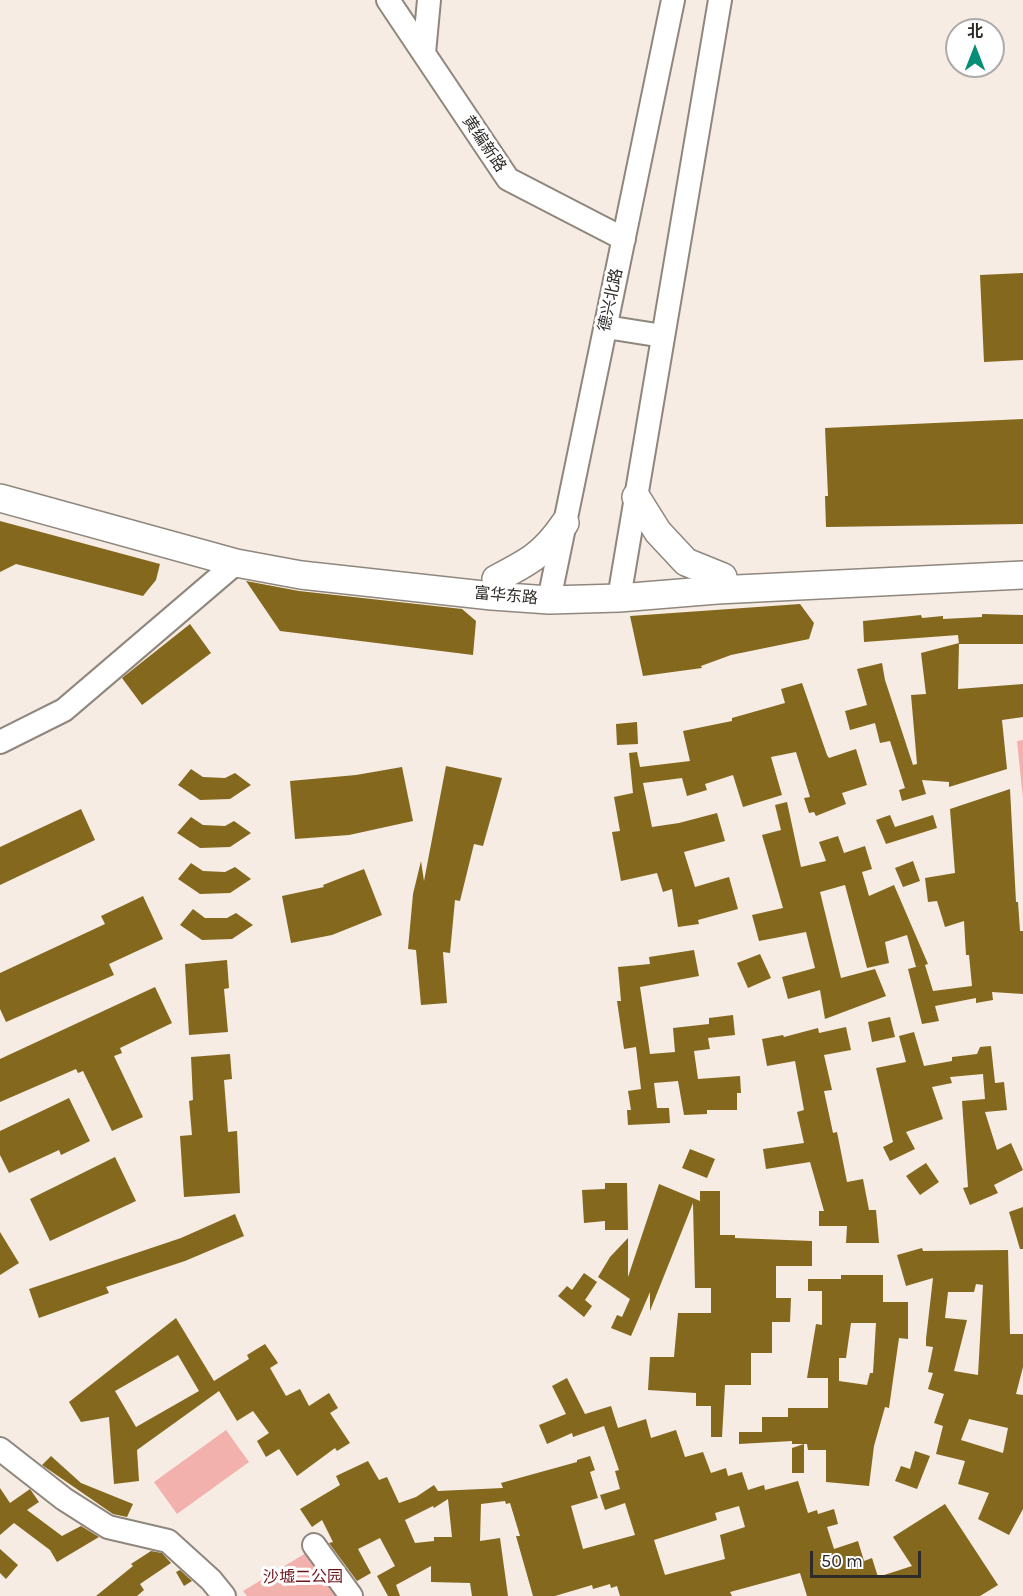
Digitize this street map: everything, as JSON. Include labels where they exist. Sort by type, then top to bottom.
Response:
[{"type":"main road","name":"富华东路","points":[[0,483],[203,541],[299,560],[392,572],[496,579],[551,591]]},
{"type":"main road","points":[[636,497],[658,532],[686,562],[723,577]]},
{"type":"main road","name":"富华东路","points":[[0,498],[236,563],[302,576],[551,591],[717,590],[1023,575]]},
{"type":"main road","points":[[496,579],[527,563],[549,547],[566,523]]},
{"type":"main road","name":"富华东路","points":[[620,589],[723,577],[1023,561]]},
{"type":"street","name":"黄编新路","points":[[388,0],[508,179],[624,239]]},
{"type":"street","points":[[424,53],[429,0]]},
{"type":"street","name":"德兴北路","points":[[551,591],[673,0]]},
{"type":"street","points":[[620,589],[720,0]]},
{"type":"street","points":[[606,327],[663,336]]},
{"type":"street","points":[[0,742],[64,710],[236,563]]},
{"type":"street","points":[[0,1449],[64,1499],[108,1527],[168,1541],[211,1580],[224,1596]]},
{"type":"street","points":[[314,1545],[351,1596]]},
{"type":"green space","points":[[1023,740],[1023,799],[1017,741]]},
{"type":"green space","points":[[226,1430],[249,1462],[177,1514],[154,1482]]},
{"type":"green space","name":"沙墟二公园","points":[[311,1550],[343,1596],[247,1596],[243,1591]]},
{"type":"building","points":[[1023,273],[1023,360],[984,362],[980,275]]},
{"type":"building","points":[[1023,419],[1023,524],[826,527],[825,496],[828,496],[825,428]]},
{"type":"building","points":[[0,521],[160,564],[156,580],[143,596],[16,564],[0,572]]},
{"type":"building","points":[[246,581],[299,591],[462,609],[476,621],[473,655],[280,631]]},
{"type":"building","points":[[800,604],[814,623],[809,639],[731,655],[701,666],[702,668],[643,676],[630,616]]},
{"type":"building","points":[[982,614],[1023,615],[1023,644],[959,644],[958,635],[864,642],[863,621],[921,615],[922,618],[943,616],[943,619],[982,617]]},
{"type":"building","points":[[190,624],[211,653],[142,705],[122,678]]},
{"type":"building","points":[[959,643],[958,689],[1023,684],[1023,717],[1002,720],[1007,769],[949,787],[949,782],[922,780],[926,794],[902,801],[899,790],[905,788],[890,741],[880,743],[875,723],[850,730],[845,711],[867,705],[857,669],[882,663],[885,680],[913,765],[917,764],[911,695],[926,694],[921,653]]},
{"type":"building","points":[[802,683],[827,755],[829,758],[856,749],[867,785],[842,793],[846,804],[816,816],[814,812],[809,813],[804,798],[810,797],[796,752],[771,757],[782,795],[743,807],[733,775],[705,784],[707,790],[687,796],[682,778],[643,783],[652,827],[717,813],[725,841],[684,852],[695,887],[729,877],[738,909],[698,920],[699,924],[678,927],[672,889],[663,892],[657,873],[621,881],[612,832],[620,831],[614,797],[633,793],[629,753],[637,752],[640,767],[690,761],[683,731],[732,721],[732,718],[785,703],[781,689]]},
{"type":"building","points":[[637,722],[638,744],[617,745],[616,724]]},
{"type":"building","points":[[446,766],[502,778],[483,846],[474,844],[460,901],[455,900],[450,953],[443,952],[447,1003],[421,1005],[416,950],[408,949],[413,894],[421,861],[424,881]]},
{"type":"building","points":[[402,767],[413,821],[349,835],[295,839],[290,781],[356,775]]},
{"type":"building","points":[[191,769],[203,777],[225,778],[235,773],[251,785],[230,799],[200,800],[178,785]]},
{"type":"building","points":[[1010,789],[1016,902],[1018,902],[1020,931],[1023,931],[1023,994],[992,992],[993,1000],[976,1003],[976,998],[935,1006],[939,1021],[922,1024],[908,969],[916,967],[907,935],[885,942],[889,963],[867,968],[845,885],[820,892],[841,978],[875,969],[886,996],[825,1019],[820,990],[788,999],[782,977],[815,968],[806,932],[759,941],[752,915],[783,908],[762,835],[781,830],[775,805],[787,802],[801,867],[826,861],[819,842],[838,836],[844,853],[865,846],[872,869],[862,872],[869,896],[894,885],[928,964],[925,965],[933,991],[972,986],[969,955],[966,955],[964,921],[945,927],[937,901],[928,902],[925,878],[955,873],[950,809]]},
{"type":"building","points":[[81,809],[95,840],[0,885],[0,847]]},
{"type":"building","points":[[890,815],[895,827],[933,815],[937,828],[886,844],[876,820]]},
{"type":"building","points":[[191,817],[203,825],[225,826],[234,821],[251,833],[230,847],[200,848],[177,833]]},
{"type":"building","points":[[913,861],[920,881],[903,887],[895,868]]},
{"type":"building","points":[[191,863],[203,871],[225,872],[235,867],[251,879],[230,893],[200,894],[178,879]]},
{"type":"building","points":[[364,869],[382,915],[332,935],[291,943],[282,896],[324,887],[323,885]]},
{"type":"building","points":[[143,896],[163,939],[109,964],[114,975],[6,1022],[0,1009],[0,973],[105,924],[101,916]]},
{"type":"building","points":[[193,909],[205,918],[227,918],[236,913],[253,925],[232,939],[202,940],[180,925]]},
{"type":"building","points":[[694,950],[699,976],[640,987],[650,1054],[675,1052],[673,1028],[709,1024],[709,1018],[733,1015],[735,1035],[708,1038],[710,1049],[694,1051],[698,1079],[740,1076],[741,1093],[737,1093],[737,1110],[707,1110],[707,1114],[684,1115],[678,1081],[654,1083],[657,1108],[669,1108],[670,1123],[628,1125],[627,1110],[631,1110],[628,1091],[641,1089],[636,1047],[624,1049],[617,1001],[621,1001],[618,967],[650,964],[649,957]]},
{"type":"building","points":[[760,954],[771,978],[748,988],[737,963]]},
{"type":"building","points":[[227,960],[229,988],[224,989],[228,1032],[189,1035],[185,964]]},
{"type":"building","points":[[155,987],[172,1023],[120,1048],[122,1053],[114,1056],[143,1117],[112,1131],[83,1071],[78,1073],[76,1069],[0,1102],[0,1059]]},
{"type":"building","points":[[890,1017],[895,1037],[872,1042],[868,1022]]},
{"type":"building","points":[[846,1027],[851,1050],[824,1055],[832,1090],[824,1091],[833,1133],[837,1132],[847,1182],[863,1179],[869,1210],[876,1210],[879,1243],[846,1243],[847,1226],[819,1226],[819,1211],[824,1211],[810,1162],[766,1169],[763,1149],[804,1143],[797,1112],[804,1110],[795,1061],[767,1066],[762,1039],[783,1035],[784,1037],[818,1028],[819,1033]]},
{"type":"building","points":[[914,1032],[924,1066],[952,1061],[952,1057],[977,1054],[980,1047],[991,1046],[995,1083],[1004,1082],[1007,1110],[985,1112],[997,1150],[1011,1143],[1023,1170],[994,1185],[998,1193],[970,1205],[963,1188],[968,1187],[962,1101],[985,1099],[983,1074],[950,1077],[952,1083],[932,1087],[943,1119],[906,1132],[915,1149],[890,1161],[883,1147],[893,1142],[876,1068],[906,1062],[899,1036]]},
{"type":"building","points":[[230,1054],[232,1079],[224,1080],[228,1132],[237,1131],[240,1193],[184,1197],[180,1136],[192,1135],[189,1101],[193,1100],[191,1057]]},
{"type":"building","points":[[69,1098],[90,1141],[61,1155],[59,1150],[9,1173],[0,1155],[0,1131]]},
{"type":"building","points":[[690,1149],[715,1159],[707,1178],[682,1168]]},
{"type":"building","points":[[115,1157],[136,1201],[50,1241],[30,1199]]},
{"type":"building","points":[[926,1163],[939,1182],[920,1195],[906,1176]]},
{"type":"building","points":[[605,1183],[627,1183],[628,1230],[605,1230],[605,1221],[584,1223],[582,1190],[605,1189]]},
{"type":"building","points":[[659,1184],[700,1201],[700,1191],[720,1191],[720,1235],[735,1235],[735,1238],[812,1241],[812,1266],[776,1266],[776,1298],[791,1298],[790,1322],[772,1322],[772,1353],[751,1353],[751,1385],[725,1385],[722,1437],[711,1437],[711,1406],[696,1406],[696,1393],[648,1390],[650,1357],[674,1357],[678,1313],[711,1313],[711,1288],[695,1288],[693,1203],[650,1311],[650,1292],[631,1336],[611,1328],[617,1315],[622,1317],[630,1299],[598,1277],[610,1257],[628,1238],[628,1277]]},
{"type":"building","points":[[1023,1207],[1023,1249],[1020,1249],[1009,1212]]},
{"type":"building","points":[[235,1214],[244,1236],[185,1261],[106,1287],[109,1293],[39,1318],[29,1289],[181,1238]]},
{"type":"building","points":[[0,1232],[19,1263],[0,1275]]},
{"type":"building","points":[[922,1248],[923,1251],[1008,1250],[1010,1334],[1023,1334],[1023,1367],[1016,1394],[1023,1395],[1023,1509],[1009,1535],[978,1519],[989,1493],[958,1484],[965,1461],[936,1454],[943,1426],[934,1423],[944,1394],[928,1389],[933,1373],[928,1372],[933,1347],[926,1346],[926,1339],[933,1278],[906,1286],[897,1255]],"holes":[[[976,1284],[983,1285],[978,1375],[954,1371],[967,1320],[945,1318],[948,1292],[974,1292]],[[969,1419],[1008,1428],[1003,1453],[961,1440]]]},
{"type":"building","points":[[584,1273],[597,1282],[585,1300],[592,1306],[584,1317],[558,1296],[567,1286],[572,1290]]},
{"type":"building","points":[[841,1275],[883,1275],[883,1302],[908,1302],[908,1339],[899,1338],[889,1408],[885,1407],[874,1446],[869,1486],[826,1482],[826,1450],[808,1450],[807,1444],[792,1444],[792,1441],[739,1444],[739,1432],[762,1432],[762,1417],[788,1417],[788,1408],[828,1408],[828,1378],[807,1378],[816,1324],[822,1325],[822,1291],[808,1291],[808,1279],[841,1279]],"holes":[[[851,1323],[876,1323],[873,1373],[870,1373],[867,1385],[839,1381],[839,1358],[846,1358]]]},
{"type":"building","points":[[176,1318],[214,1381],[249,1359],[247,1355],[265,1344],[278,1363],[270,1368],[286,1396],[300,1389],[309,1406],[329,1393],[338,1408],[330,1413],[350,1443],[337,1451],[335,1448],[297,1476],[279,1449],[266,1457],[257,1441],[269,1433],[253,1411],[237,1421],[219,1391],[137,1450],[139,1481],[114,1484],[109,1417],[81,1422],[69,1402]],"holes":[[[178,1355],[199,1391],[136,1427],[115,1391]]]},
{"type":"building","points":[[567,1378],[585,1414],[611,1406],[618,1428],[646,1419],[651,1438],[676,1430],[685,1457],[703,1452],[711,1473],[726,1468],[728,1476],[742,1472],[748,1490],[764,1485],[765,1490],[798,1481],[808,1513],[817,1510],[818,1514],[834,1509],[838,1524],[827,1527],[834,1549],[858,1541],[864,1561],[872,1558],[878,1577],[912,1566],[893,1537],[945,1504],[998,1585],[980,1596],[807,1596],[800,1573],[730,1592],[732,1596],[620,1596],[617,1586],[611,1588],[610,1584],[593,1589],[592,1585],[555,1596],[533,1596],[516,1536],[520,1536],[510,1503],[506,1504],[505,1501],[481,1504],[480,1541],[500,1538],[508,1596],[472,1596],[470,1583],[431,1582],[431,1566],[396,1585],[400,1596],[388,1596],[377,1576],[395,1566],[380,1538],[358,1549],[371,1573],[357,1581],[329,1543],[333,1542],[322,1520],[312,1527],[300,1509],[340,1485],[336,1476],[368,1461],[379,1480],[387,1477],[399,1503],[416,1497],[434,1485],[438,1491],[503,1488],[501,1483],[577,1462],[577,1460],[590,1456],[595,1470],[590,1472],[598,1498],[571,1506],[583,1549],[635,1535],[625,1503],[605,1510],[600,1495],[620,1489],[615,1471],[619,1470],[604,1426],[573,1437],[572,1433],[547,1444],[539,1425],[566,1414],[552,1386]],"holes":[[[448,1499],[452,1537],[434,1537],[434,1541],[415,1543],[405,1520],[433,1506],[434,1508]],[[739,1506],[745,1527],[720,1535],[725,1559],[665,1575],[654,1540],[717,1520],[715,1513]]]},
{"type":"building","points":[[804,1444],[804,1473],[792,1473],[792,1448]]},
{"type":"building","points":[[915,1451],[930,1456],[917,1489],[895,1481],[901,1466],[910,1469]]},
{"type":"building","points":[[51,1456],[81,1483],[133,1504],[127,1517],[113,1514],[42,1465]]},
{"type":"building","points":[[0,1488],[10,1503],[30,1489],[39,1502],[27,1510],[62,1536],[81,1526],[99,1537],[57,1562],[50,1550],[14,1523],[0,1535]]},
{"type":"building","points":[[0,1549],[18,1565],[6,1579],[0,1573]]},
{"type":"building","points":[[151,1551],[162,1553],[171,1563],[140,1584],[144,1590],[137,1596],[96,1596],[133,1566],[131,1564]]},
{"type":"building","points":[[180,1570],[192,1581],[184,1586],[176,1572]]}]
